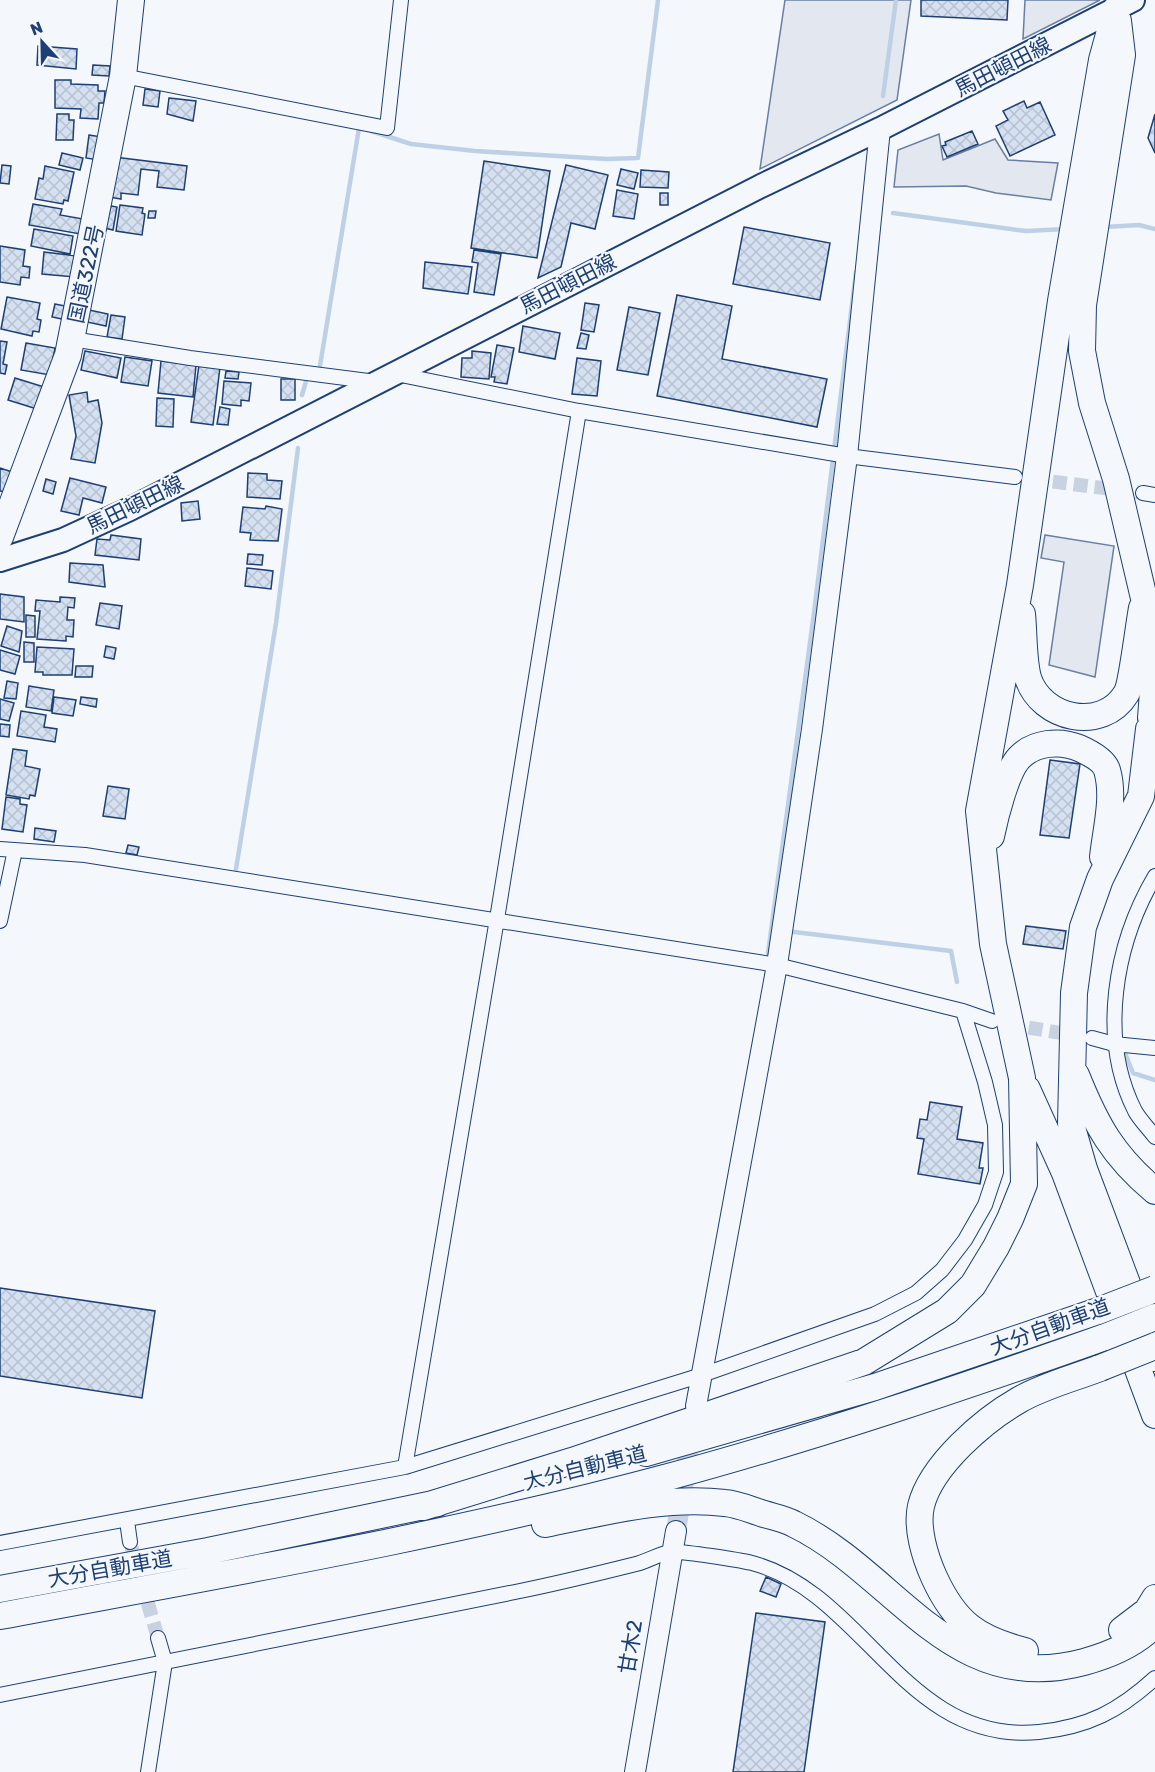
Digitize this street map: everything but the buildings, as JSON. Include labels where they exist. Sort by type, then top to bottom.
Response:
[{"type":"highway","name":"国道322号","points":[[0,537],[72,339],[123,76],[131,0]]},
{"type":"highway","points":[[423,1507],[572,1461],[864,1362],[947,1311],[973,1285],[996,1247],[1024,1184],[1022,1078],[993,944],[979,811],[1020,585],[1061,301],[1102,60],[1122,3]]},
{"type":"highway","points":[[1122,3],[1122,55],[1083,305],[1082,351],[1092,403],[1116,479],[1145,593],[1155,645]]},
{"type":"highway","points":[[1020,585],[1028,678],[1039,699],[1059,714],[1087,718],[1108,711],[1127,693],[1145,593]]},
{"type":"highway","points":[[1155,664],[1140,796],[1100,879],[1083,927],[1074,993],[1071,1061],[1071,1124],[1084,1169],[1155,1358]]},
{"type":"highway","points":[[985,863],[998,805],[1018,759],[1041,745],[1067,744],[1089,752],[1106,768],[1110,797],[1100,879]]},
{"type":"highway","points":[[1071,1061],[1095,1121],[1124,1162],[1155,1191]]},
{"type":"highway","points":[[1022,1078],[1065,1173],[1155,1415]]},
{"type":"highway","name":"大分自動車道","points":[[0,1589],[208,1551],[561,1476],[769,1420],[875,1388],[1155,1289]]},
{"type":"highway","name":"大分自動車道","points":[[0,1616],[213,1578],[427,1534],[668,1477],[884,1413],[1155,1317]]},
{"type":"highway","points":[[1155,1346],[1020,1400],[972,1436],[949,1458],[933,1481],[921,1506],[921,1534],[928,1564],[954,1615],[991,1642],[1044,1656],[1081,1650],[1113,1637],[1147,1611],[1155,1598]]},
{"type":"highway","points":[[213,1578],[429,1546],[660,1502],[726,1503],[794,1523],[850,1559],[956,1647],[979,1658],[1019,1666],[1059,1668],[1108,1655],[1145,1634],[1155,1624]]},
{"type":"main road","name":"馬田頓田線","points":[[0,560],[73,536],[761,186],[880,129],[1122,3]]},
{"type":"street","points":[[123,76],[387,128],[401,0]]},
{"type":"street","points":[[696,1406],[777,965],[814,718],[847,456],[880,129]]},
{"type":"street","points":[[72,339],[190,358],[385,378],[847,456],[1015,477]]},
{"type":"street","points":[[405,1467],[497,920],[579,411]]},
{"type":"street","points":[[0,849],[85,855],[777,965],[963,1011],[992,1021]]},
{"type":"street","points":[[0,921],[15,850]]},
{"type":"street","points":[[1155,876],[1145,892],[1128,938],[1115,1002],[1114,1044],[1120,1071],[1136,1112],[1155,1137]]},
{"type":"street","points":[[0,1543],[127,1521],[405,1467],[702,1375],[866,1317],[916,1293],[942,1270],[965,1240],[986,1205],[996,1172],[996,1125],[963,1011]]},
{"type":"street","points":[[1092,1038],[1114,1044],[1155,1048]]},
{"type":"street","points":[[127,1521],[130,1542]]},
{"type":"street","name":"甘木2","points":[[635,1772],[676,1531]]},
{"type":"street","points":[[0,1695],[541,1587],[638,1563],[671,1552],[752,1563],[795,1581],[832,1610],[918,1693],[944,1710],[999,1733],[1055,1730],[1108,1715],[1130,1700],[1155,1678]]},
{"type":"street","points":[[148,1772],[165,1662],[158,1638]]},
{"type":"shaded area","points":[[785,0],[911,0],[897,100],[760,169]]},
{"type":"shaded area","points":[[1025,0],[1100,0],[1023,39]]},
{"type":"shaded area","points":[[939,134],[943,160],[995,139],[1008,160],[1058,163],[1051,200],[996,193],[966,186],[894,187],[898,150]]},
{"type":"shaded area","points":[[1045,535],[1114,546],[1095,677],[1049,665],[1064,562],[1041,558]]},
{"type":"waterway","points":[[371,131],[411,144],[475,151],[607,159],[638,158],[658,0]]},
{"type":"waterway","points":[[883,96],[896,0]]},
{"type":"waterway","points":[[319,372],[359,128],[363,129]]},
{"type":"waterway","points":[[893,213],[1026,231],[1066,229]]},
{"type":"waterway","points":[[1104,227],[1139,225],[1155,229]]},
{"type":"waterway","points":[[768,953],[814,613],[856,272]]},
{"type":"waterway","points":[[302,395],[307,378]]},
{"type":"waterway","points":[[236,869],[276,623],[298,448]]},
{"type":"waterway","points":[[786,931],[951,951],[957,982]]},
{"type":"waterway","points":[[1123,1048],[1133,1073],[1155,1080]]},
{"type":"tunnel","points":[[1032,479],[1143,493]]},
{"type":"tunnel","points":[[1008,1024],[1078,1036]]},
{"type":"tunnel","points":[[676,1531],[692,1430]]},
{"type":"tunnel","points":[[130,1542],[158,1638]]}]
